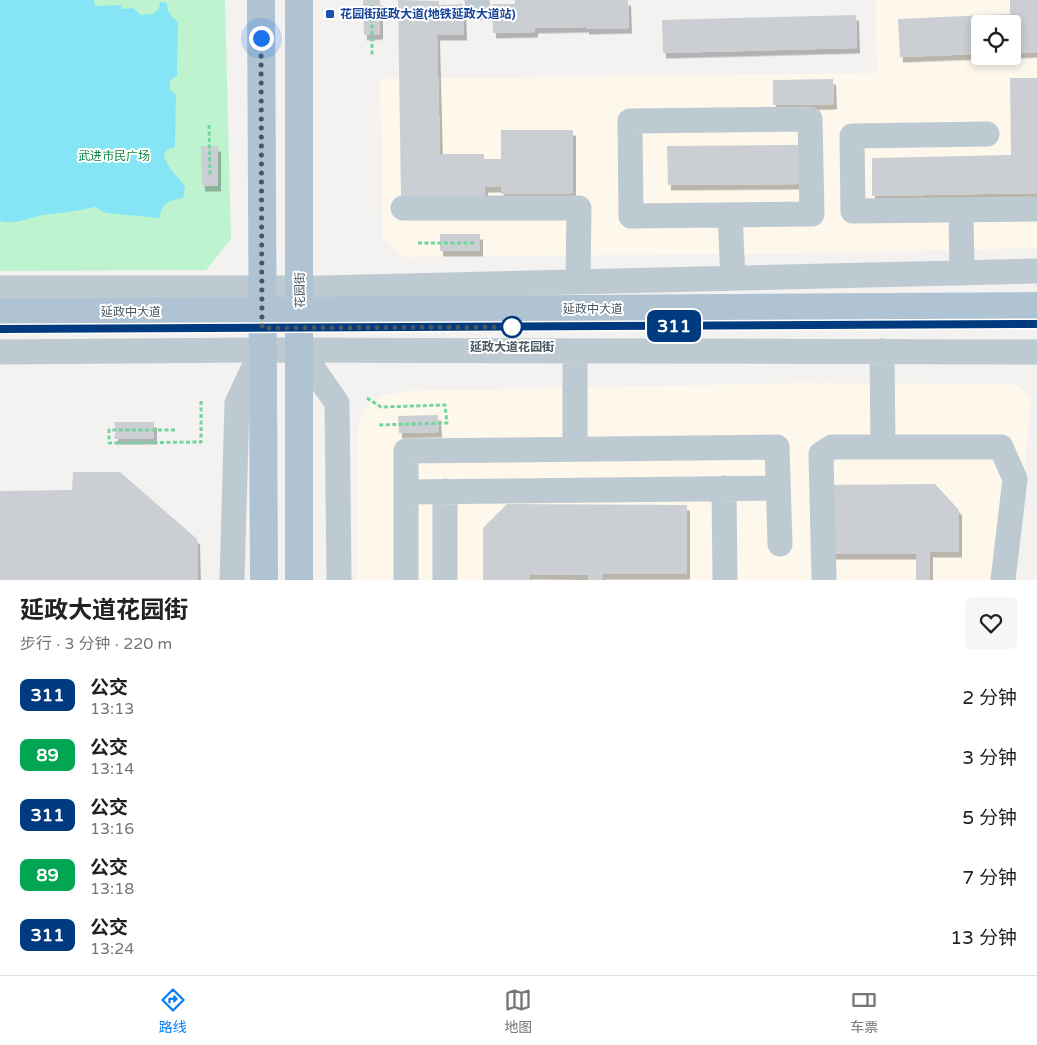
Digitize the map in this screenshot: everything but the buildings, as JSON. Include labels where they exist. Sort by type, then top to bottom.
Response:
[{"type":"main road","points":[[261,0],[264,580]]},
{"type":"main road","name":"花园街","points":[[299,0],[299,580]]},
{"type":"main road","name":"延政中大道","points":[[300,319],[1037,306]]},
{"type":"main road","name":"延政中大道","points":[[0,313],[262,319]]},
{"type":"main road","points":[[262,319],[300,319]]},
{"type":"main road","name":"延政中大道","points":[[0,329],[262,319]]},
{"type":"main road","name":"延政中大道","points":[[300,319],[1037,324]]},
{"type":"street","points":[[810,119],[812,214],[730,215],[631,216],[630,121],[810,119]]},
{"type":"street","points":[[987,134],[852,136],[853,211],[1037,209]]},
{"type":"street","points":[[403,208],[579,208],[578,281]]},
{"type":"street","points":[[960,210],[962,273]]},
{"type":"street","points":[[730,215],[732,278]]},
{"type":"street","points":[[300,319],[329,288],[1037,271]]},
{"type":"street","points":[[0,288],[262,319],[300,319],[576,351],[1037,352]]},
{"type":"street","points":[[0,352],[262,319]]},
{"type":"street","points":[[232,580],[237,403],[262,319]]},
{"type":"street","points":[[300,319],[337,403],[339,580]]},
{"type":"street","points":[[575,448],[576,351]]},
{"type":"street","points":[[882,351],[883,447]]},
{"type":"street","points":[[406,580],[406,451],[777,447],[780,544]]},
{"type":"street","points":[[824,580],[821,454],[832,447],[1001,447],[1015,479],[1003,580]]},
{"type":"street","points":[[724,488],[725,580]]},
{"type":"street","points":[[406,492],[778,488]]},
{"type":"street","points":[[445,492],[445,580]]},
{"type":"path","points":[[372,4],[372,55]]},
{"type":"path","points":[[209,125],[210,176]]},
{"type":"path","points":[[418,243],[476,243]]},
{"type":"path","points":[[367,398],[380,407],[445,406],[446,422],[378,425]]},
{"type":"path","points":[[175,430],[109,430],[109,443],[201,442],[201,399]]},
{"type":"shaded area","points":[[876,0],[1037,0],[1037,248],[838,253],[403,257],[383,238],[380,79],[877,73]]},
{"type":"shaded area","points":[[797,383],[1015,384],[1031,396],[1016,580],[357,580],[357,430],[365,408],[384,395],[408,391]]},
{"type":"green space","name":"武进市民广场","points":[[0,0],[225,0],[231,239],[206,270],[0,271]]},
{"type":"water","points":[[0,0],[94,0],[95,6],[121,5],[122,9],[133,8],[141,15],[153,14],[159,9],[160,2],[167,3],[170,14],[178,22],[177,76],[170,81],[170,90],[176,95],[175,147],[167,149],[164,155],[170,168],[185,187],[183,198],[173,200],[164,205],[159,218],[106,213],[95,207],[43,215],[17,222],[0,221]]},
{"type":"bus line","name":"311","points":[[0,329],[1037,324]]},
{"type":"place","name":"花园街延政大道(地铁延政大道站)","points":[[330,14]]},
{"type":"place","name":"延政大道花园街","points":[[512,327]]},
{"type":"route","points":[[261,38],[262,328],[512,327]]}]
